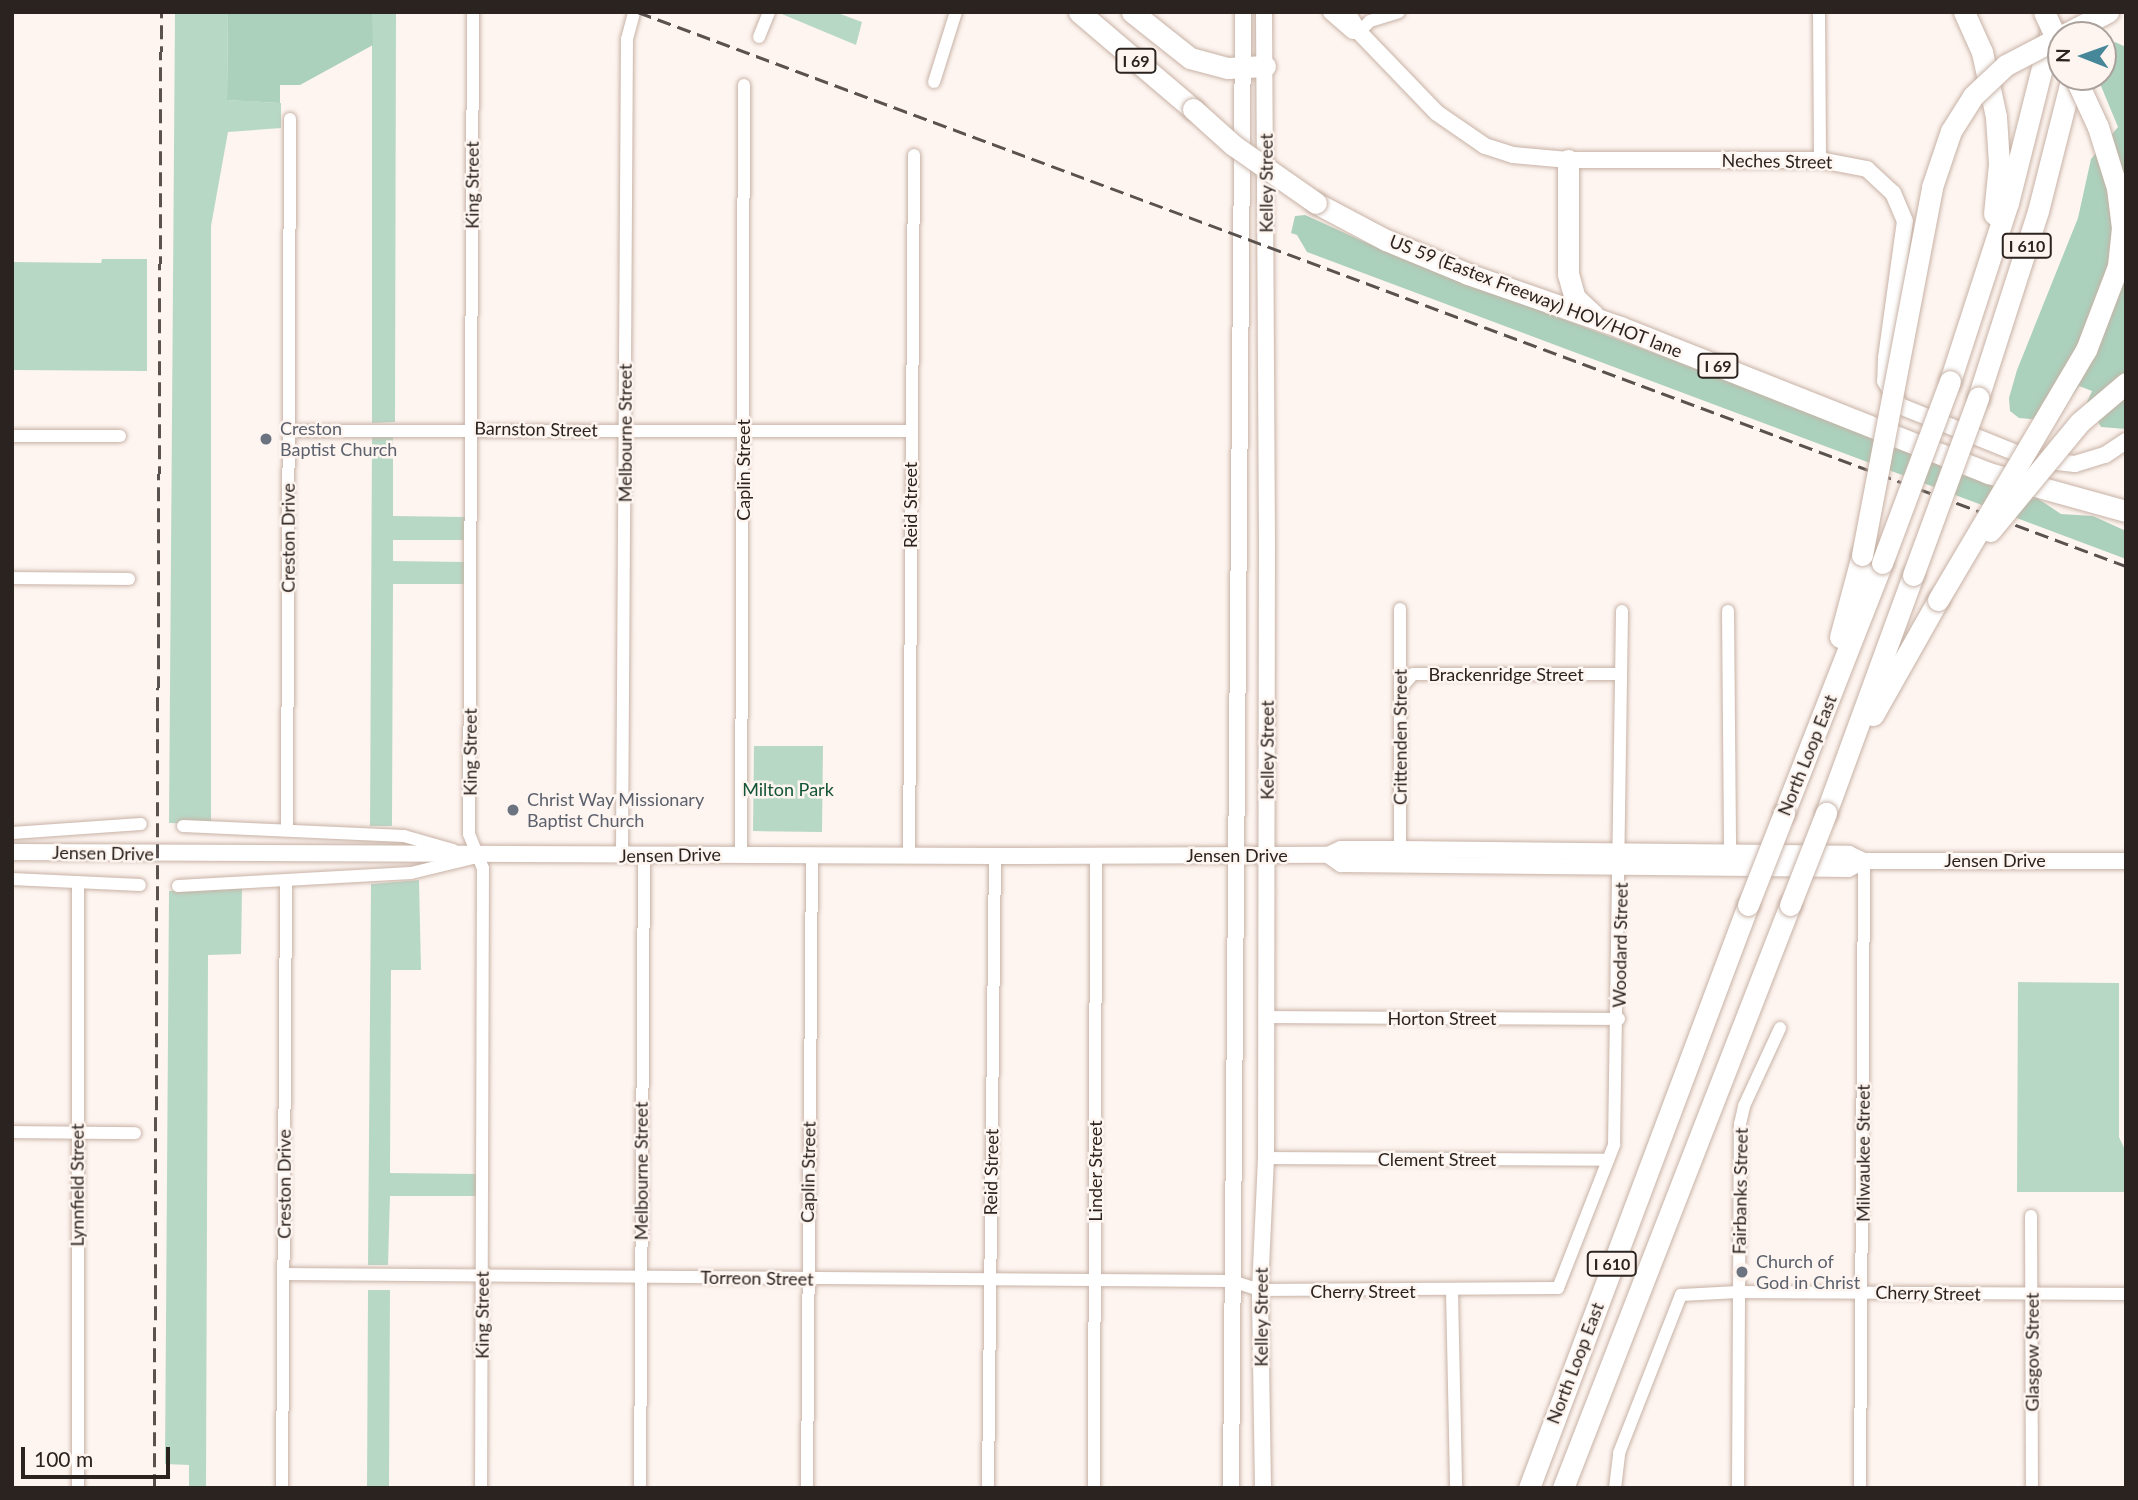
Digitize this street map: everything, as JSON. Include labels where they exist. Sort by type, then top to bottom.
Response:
[{"type":"highway","name":"US 59 (Eastex Freeway) HOV/HOT lane","points":[[1079,12],[1233,145],[1316,203],[1398,245],[1600,320],[1988,473],[2126,510]]},
{"type":"highway","points":[[1132,12],[1190,58],[1243,68],[1265,66]]},
{"type":"highway","points":[[1964,12],[1988,74],[1998,164],[1992,231],[1972,318]]},
{"type":"highway","name":"North Loop East","points":[[1527,1488],[1950,381],[1972,318],[2040,80],[2056,12]]},
{"type":"highway","points":[[1786,808],[1862,555],[1933,187],[1951,131],[1973,96],[1997,71],[2108,12]]},
{"type":"highway","name":"North Loop East","points":[[1563,1488],[1826,813],[1978,398],[2038,211],[2070,91]]},
{"type":"highway","points":[[1835,789],[1938,600],[2085,350],[2118,266],[2122,228],[2117,188],[2098,127],[2077,91]]},
{"type":"highway","points":[[1568,160],[1568,274],[1575,298],[1600,320]]},
{"type":"highway","points":[[1938,600],[2049,457],[2094,408],[2126,383]]},
{"type":"highway","points":[[1578,1488],[1610,1364]]},
{"type":"main road","name":"Kelley Street","points":[[1231,1488],[1234,854],[1243,12]]},
{"type":"main road","name":"Neches Street","points":[[1331,12],[1350,31],[1359,32]]},
{"type":"main road","name":"Neches Street","points":[[1347,12],[1359,32],[1460,132],[1513,155],[1568,160],[1820,159],[1867,169],[1883,181],[1901,206],[1906,239],[1888,329],[1885,381],[1900,406],[2032,459],[2075,464],[2105,455],[2126,441]]},
{"type":"main road","name":"Kelley Street","points":[[1263,1488],[1260,1290],[1266,1158],[1267,15]]},
{"type":"main road","name":"Jensen Drive","points":[[12,852],[477,857],[741,854],[995,856],[1328,855],[1341,849],[1400,856],[1730,859],[1849,854],[1864,861],[2126,861]]},
{"type":"street","name":"King Street","points":[[473,12],[469,834],[483,868],[481,1488]]},
{"type":"street","name":"Melbourne Street","points":[[622,855],[627,39],[634,12]]},
{"type":"street","points":[[760,37],[769,12]]},
{"type":"street","points":[[934,82],[956,12]]},
{"type":"street","points":[[1359,32],[1370,21],[1399,12]]},
{"type":"street","points":[[1819,12],[1820,159]]},
{"type":"street","name":"Caplin Street","points":[[741,854],[744,85]]},
{"type":"street","name":"Creston Drive","points":[[287,830],[290,119]]},
{"type":"street","name":"Reid Street","points":[[909,856],[914,155]]},
{"type":"street","name":"Barnston Street","points":[[289,431],[471,428],[910,431]]},
{"type":"street","points":[[12,436],[120,436]]},
{"type":"street","points":[[12,578],[129,579]]},
{"type":"street","name":"Crittenden Street","points":[[1400,609],[1400,856]]},
{"type":"street","name":"Woodard Street","points":[[1567,1270],[1608,1160],[1616,1123],[1622,611]]},
{"type":"street","points":[[1728,611],[1730,859]]},
{"type":"street","name":"Brackenridge Street","points":[[1400,690],[1413,674],[1620,674]]},
{"type":"street","points":[[12,832],[141,824]]},
{"type":"street","points":[[183,826],[404,836],[477,857]]},
{"type":"street","name":"Melbourne Street","points":[[640,1488],[644,855]]},
{"type":"street","name":"Linder Street","points":[[1094,1488],[1096,855]]},
{"type":"street","name":"Caplin Street","points":[[807,1488],[812,856]]},
{"type":"street","name":"Reid Street","points":[[988,1488],[995,856]]},
{"type":"street","points":[[178,886],[411,873],[477,857]]},
{"type":"street","name":"Milwaukee Street","points":[[1860,1488],[1864,861]]},
{"type":"street","points":[[12,879],[140,884]]},
{"type":"street","name":"Creston Drive","points":[[282,1488],[286,881]]},
{"type":"street","name":"Lynnfield Street","points":[[78,882],[78,1488]]},
{"type":"street","name":"Horton Street","points":[[1266,1017],[1619,1019]]},
{"type":"street","name":"Fairbanks Street","points":[[1738,1488],[1740,1124],[1744,1106],[1780,1028]]},
{"type":"street","points":[[12,1132],[135,1133]]},
{"type":"street","name":"Clement Street","points":[[1266,1158],[1608,1160]]},
{"type":"street","name":"Glasgow Street","points":[[2031,1216],[2032,1488]]},
{"type":"street","name":"Cherry Street","points":[[1232,1281],[1260,1290],[1547,1291],[1558,1288],[1567,1270]]},
{"type":"street","name":"Torreon Street","points":[[283,1274],[1232,1281]]},
{"type":"street","points":[[1452,1291],[1456,1488]]},
{"type":"street","name":"Cherry Street","points":[[1615,1488],[1616,1466],[1634,1411],[1675,1303],[1688,1293],[2126,1294]]},
{"type":"green space","points":[[175,12],[228,12],[227,100],[281,103],[281,128],[228,132],[211,226],[211,824],[169,823]]},
{"type":"green space","points":[[228,12],[372,12],[373,45],[300,85],[280,85],[280,103],[227,100]]},
{"type":"green space","points":[[372,12],[396,12],[395,422],[372,423]]},
{"type":"green space","points":[[777,12],[835,12],[862,22],[856,45]]},
{"type":"green space","points":[[2117,43],[2126,47],[2126,429],[2101,427],[2087,402],[2092,391],[2079,386],[2055,421],[2019,418],[2010,411],[2009,398],[2017,370],[2078,218],[2091,159],[2118,127],[2103,91],[2117,91]]},
{"type":"green space","points":[[1305,215],[1400,258],[1977,474],[2037,498],[2061,514],[2093,516],[2126,531],[2126,559],[1307,252],[1297,235],[1291,233],[1295,216]]},
{"type":"green space","points":[[102,259],[147,259],[147,371],[12,370],[12,262],[101,263]]},
{"type":"green space","points":[[372,435],[393,435],[393,516],[466,517],[466,540],[393,540],[393,561],[465,562],[465,584],[393,584],[392,826],[370,826]]},
{"type":"green space","name":"Milton Park","points":[[754,746],[823,746],[822,832],[753,831]]},
{"type":"green space","points":[[419,880],[421,970],[391,970],[390,1173],[477,1174],[477,1196],[390,1196],[388,1265],[368,1265],[371,884]]},
{"type":"green space","points":[[242,888],[241,954],[208,955],[206,1488],[189,1488],[189,1465],[165,1464],[169,891]]},
{"type":"green space","points":[[2018,982],[2119,983],[2119,1137],[2126,1152],[2126,1192],[2017,1192]]},
{"type":"green space","points":[[368,1290],[390,1290],[389,1488],[367,1488]]},
{"type":"railway","points":[[154,1488],[161,12]]},
{"type":"railway","points":[[638,12],[2126,566]]},
{"type":"place","name":"Creston Baptist Church","points":[[266,439]]},
{"type":"place","name":"Christ Way Missionary Baptist Church","points":[[513,810]]},
{"type":"place","name":"Church of God in Christ","points":[[1742,1272]]}]
